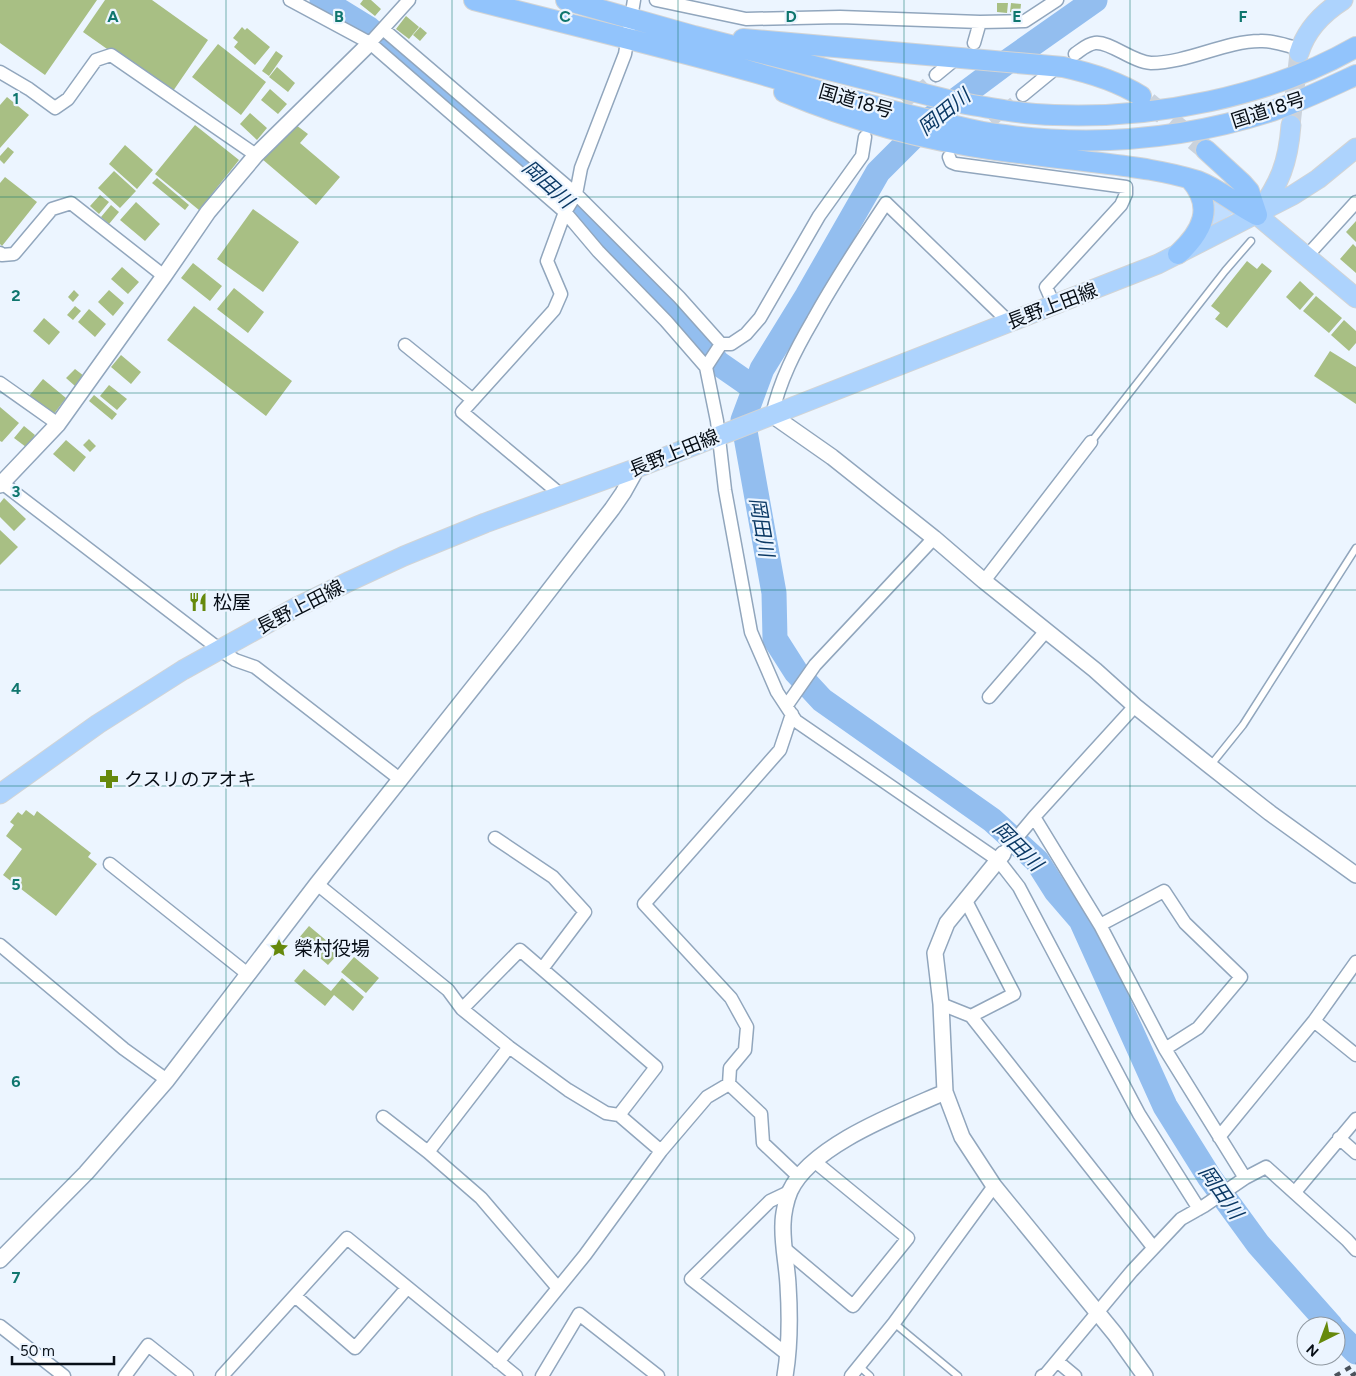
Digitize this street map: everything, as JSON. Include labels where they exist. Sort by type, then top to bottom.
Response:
[{"type":"highway","points":[[474,0],[707,59],[813,104],[893,120],[953,150],[995,150],[1163,172],[1190,179],[1216,190],[1257,215]]},
{"type":"highway","name":"国道18号","points":[[566,0],[633,10],[694,36],[924,94],[998,109],[1052,115],[1100,115],[1164,110],[1198,104],[1279,81],[1326,62],[1356,47]]},
{"type":"highway","points":[[694,36],[965,54],[1050,69],[1095,74],[1141,96]]},
{"type":"highway","name":"国道18号","points":[[893,120],[1022,137],[1122,140],[1161,136],[1213,127],[1272,110],[1308,97],[1356,75]]},
{"type":"highway","points":[[1206,150],[1249,191],[1257,215]]},
{"type":"highway","points":[[1178,254],[1197,234],[1202,222],[1203,209],[1200,197],[1190,179]]},
{"type":"main road","points":[[1300,51],[1318,20],[1343,0]]},
{"type":"main road","points":[[1291,125],[1284,168],[1275,187],[1257,215],[1356,298]]},
{"type":"main road","name":"長野上田線","points":[[0,794],[98,724],[183,670],[295,608],[404,556],[560,494],[637,468],[1158,264],[1293,196],[1318,179],[1356,148]]},
{"type":"street","points":[[290,0],[378,35],[575,196],[680,297],[719,346]]},
{"type":"street","points":[[401,780],[255,667],[235,660],[219,649],[1,484],[58,424],[208,212],[256,156],[378,35],[409,0]]},
{"type":"street","points":[[656,0],[746,19],[840,17],[980,22],[1025,21],[1057,0]]},
{"type":"street","points":[[560,494],[462,412],[554,310],[561,294],[548,261],[566,211],[575,196],[581,168],[625,54],[633,10]]},
{"type":"street","points":[[936,76],[965,54],[980,22]]},
{"type":"street","points":[[378,35],[566,211],[598,251],[707,364],[717,421],[732,534],[751,632],[777,692],[790,709],[796,721],[1001,857],[1019,887],[1139,1114],[1202,1208]]},
{"type":"street","points":[[1075,54],[1093,43],[1103,43],[1136,60],[1149,63],[1191,57],[1250,41],[1270,41],[1300,51]]},
{"type":"street","points":[[0,72],[29,89],[55,108],[68,99],[96,60],[111,55],[256,156]]},
{"type":"street","points":[[1023,95],[1050,69]]},
{"type":"street","points":[[707,364],[719,346],[731,344],[746,334],[760,318],[819,216],[862,156],[865,137]]},
{"type":"street","points":[[953,150],[951,162],[956,164],[1126,187],[1126,194],[1121,205],[1046,287],[1054,305]]},
{"type":"street","points":[[1306,257],[1356,202]]},
{"type":"street","points":[[0,253],[2,255],[14,254],[52,208],[71,203],[164,276]]},
{"type":"street","points":[[1009,322],[886,203],[836,279],[791,359],[772,415],[832,457],[934,538],[984,581],[1095,670],[1135,706],[1210,766],[1278,819],[1356,875]]},
{"type":"street","points":[[405,345],[473,400]]},
{"type":"street","points":[[0,384],[58,424]]},
{"type":"street","points":[[984,581],[1091,442]]},
{"type":"street","points":[[0,1260],[86,1173],[167,1080],[317,884],[401,780],[612,509],[637,468]]},
{"type":"street","points":[[729,1084],[730,1068],[745,1050],[747,1028],[732,998],[644,904],[780,750],[790,709],[815,665],[934,538]]},
{"type":"street","points":[[989,697],[1046,631]]},
{"type":"street","points":[[1135,706],[1030,822],[965,899],[946,923],[935,953],[941,1004],[944,1092],[962,1137],[994,1186],[1098,1313],[1145,1376]]},
{"type":"street","points":[[1030,822],[1100,925],[1165,1049],[1243,1180]]},
{"type":"street","points":[[495,838],[553,877],[585,912],[542,969]]},
{"type":"street","points":[[110,864],[248,975]]},
{"type":"street","points":[[317,884],[448,990],[462,1009],[508,1047],[575,1094],[606,1113],[619,1115],[661,1151]]},
{"type":"street","points":[[1100,925],[1164,891],[1185,923],[1241,977],[1198,1028],[1165,1049]]},
{"type":"street","points":[[965,899],[1014,994],[971,1016]]},
{"type":"street","points":[[0,945],[124,1049],[167,1080]]},
{"type":"street","points":[[462,1009],[520,950],[656,1068],[619,1115]]},
{"type":"street","points":[[1218,1137],[1314,1020],[1356,962]]},
{"type":"street","points":[[941,1004],[971,1016],[1153,1248]]},
{"type":"street","points":[[1314,1020],[1356,1055]]},
{"type":"street","points":[[428,1152],[508,1047]]},
{"type":"street","points":[[498,1362],[586,1255],[661,1151],[707,1097],[729,1084]]},
{"type":"street","points":[[729,1084],[761,1114],[763,1143],[799,1177]]},
{"type":"street","points":[[784,1376],[790,1338],[783,1224],[790,1192],[799,1177],[814,1161],[839,1144],[874,1124],[944,1092]]},
{"type":"street","points":[[383,1117],[428,1152],[481,1198],[558,1288]]},
{"type":"street","points":[[1295,1192],[1356,1119]]},
{"type":"street","points":[[1340,1138],[1356,1153]]},
{"type":"street","points":[[784,1248],[853,1306],[908,1238],[814,1161]]},
{"type":"street","points":[[1042,1376],[1046,1374],[1153,1248],[1181,1218],[1202,1208],[1266,1167],[1356,1250]]},
{"type":"street","points":[[855,1371],[894,1323],[994,1186]]},
{"type":"street","points":[[788,1355],[692,1279],[770,1201],[790,1192]]},
{"type":"street","points":[[222,1376],[347,1238],[516,1376]]},
{"type":"street","points":[[295,1296],[355,1348],[406,1288]]},
{"type":"street","points":[[542,1376],[579,1314],[658,1376]]},
{"type":"street","points":[[0,1326],[64,1376]]},
{"type":"street","points":[[124,1376],[148,1345],[187,1376]]},
{"type":"street","points":[[1056,1362],[1074,1376]]},
{"type":"lane","points":[[1091,442],[1225,271],[1251,241]]},
{"type":"lane","points":[[1210,766],[1243,725],[1356,548]]},
{"type":"lane","points":[[894,1323],[958,1376]]},
{"type":"lane","points":[[855,1371],[870,1376]]},
{"type":"shaded area","points":[[1209,192],[1234,213],[1209,228]]},
{"type":"building","points":[[0,0],[97,0],[45,75],[0,43]]},
{"type":"building","points":[[105,0],[152,0],[208,40],[171,94],[83,32]]},
{"type":"building","points":[[363,0],[371,0],[381,9],[375,16],[360,4]]},
{"type":"building","points":[[997,3],[1008,3],[1007,13],[997,12]]},
{"type":"building","points":[[1011,3],[1021,4],[1020,14],[1010,12]]},
{"type":"building","points":[[406,16],[419,27],[409,39],[396,29]]},
{"type":"building","points":[[242,27],[245,30],[247,28],[270,47],[255,65],[234,47],[238,42],[233,38]]},
{"type":"building","points":[[420,27],[427,33],[420,41],[413,35]]},
{"type":"building","points":[[218,44],[266,82],[241,115],[192,77]]},
{"type":"building","points":[[276,51],[283,56],[269,76],[262,71]]},
{"type":"building","points":[[277,67],[295,83],[288,92],[269,77]]},
{"type":"building","points":[[270,89],[287,104],[278,114],[261,100]]},
{"type":"building","points":[[7,97],[29,115],[0,148],[0,105]]},
{"type":"building","points":[[250,113],[267,128],[257,140],[240,124]]},
{"type":"building","points":[[195,125],[239,160],[199,210],[155,174]]},
{"type":"building","points":[[296,125],[308,134],[300,143],[340,177],[316,205],[262,159]]},
{"type":"building","points":[[125,145],[153,170],[137,189],[109,164]]},
{"type":"building","points":[[8,147],[14,152],[4,164],[0,160],[0,156]]},
{"type":"building","points":[[114,171],[136,191],[120,208],[98,188]]},
{"type":"building","points":[[5,177],[37,202],[2,246],[0,244],[0,183]]},
{"type":"building","points":[[157,178],[189,205],[185,210],[152,183]]},
{"type":"building","points":[[100,195],[109,202],[99,214],[90,206]]},
{"type":"building","points":[[136,202],[160,224],[145,241],[120,220]]},
{"type":"building","points":[[111,205],[119,212],[109,224],[101,217]]},
{"type":"building","points":[[253,209],[299,242],[263,292],[217,259]]},
{"type":"building","points":[[1356,221],[1356,242],[1346,232]]},
{"type":"building","points":[[1353,244],[1356,247],[1356,273],[1340,259]]},
{"type":"building","points":[[1247,261],[1257,269],[1262,263],[1272,271],[1227,328],[1215,319],[1220,313],[1211,306]]},
{"type":"building","points":[[193,263],[222,286],[210,301],[181,278]]},
{"type":"building","points":[[122,267],[139,282],[128,294],[111,279]]},
{"type":"building","points":[[1300,281],[1314,294],[1300,310],[1286,297]]},
{"type":"building","points":[[234,288],[264,312],[248,333],[217,309]]},
{"type":"building","points":[[74,290],[79,295],[73,302],[68,297]]},
{"type":"building","points":[[109,290],[124,303],[113,316],[98,302]]},
{"type":"building","points":[[1316,296],[1342,318],[1329,333],[1303,311]]},
{"type":"building","points":[[75,306],[81,311],[73,320],[67,315]]},
{"type":"building","points":[[194,306],[292,381],[266,416],[167,340]]},
{"type":"building","points":[[89,309],[106,324],[95,337],[78,322]]},
{"type":"building","points":[[44,318],[60,332],[49,345],[33,331]]},
{"type":"building","points":[[1344,320],[1356,331],[1356,343],[1349,351],[1331,335]]},
{"type":"building","points":[[1330,351],[1356,367],[1356,404],[1314,376]]},
{"type":"building","points":[[121,355],[141,372],[131,384],[111,367]]},
{"type":"building","points":[[75,369],[84,376],[75,386],[66,378]]},
{"type":"building","points":[[43,379],[66,398],[53,415],[29,396]]},
{"type":"building","points":[[109,385],[127,399],[117,410],[100,396]]},
{"type":"building","points":[[94,395],[117,414],[112,420],[89,401]]},
{"type":"building","points":[[0,407],[19,423],[2,442],[0,441]]},
{"type":"building","points":[[24,426],[35,435],[26,447],[14,438]]},
{"type":"building","points":[[89,439],[96,446],[90,452],[83,445]]},
{"type":"building","points":[[66,440],[86,457],[74,472],[53,454]]},
{"type":"building","points":[[4,498],[26,519],[14,531],[0,517],[0,503]]},
{"type":"building","points":[[0,530],[18,547],[0,565]]},
{"type":"building","points":[[26,810],[34,816],[37,811],[91,853],[88,857],[97,864],[56,916],[3,875],[22,849],[6,836],[14,825],[10,822],[18,812],[22,815]]},
{"type":"building","points":[[309,926],[340,952],[328,965],[298,939]]},
{"type":"building","points":[[354,957],[379,978],[366,993],[341,972]]},
{"type":"building","points":[[304,969],[331,991],[342,978],[364,997],[353,1011],[334,995],[325,1006],[294,981]]},
{"type":"waterway","name":"岡田川","points":[[322,0],[369,29],[561,194],[660,291],[718,363],[754,388]]},
{"type":"waterway","name":"岡田川","points":[[1095,0],[932,118],[878,172],[807,296],[762,369],[743,420],[774,593],[775,639],[796,672],[822,700],[992,820],[1037,861],[1056,891],[1081,920],[1165,1106],[1210,1178],[1258,1244],[1322,1316]]},
{"type":"waterway","name":"岡田川","points":[[1346,1342],[1356,1352]]},
{"type":"tunnel","points":[[1291,125],[1299,53]]},
{"type":"tunnel","points":[[891,115],[936,75]]},
{"type":"tunnel","points":[[977,133],[1023,95]]},
{"type":"tunnel","points":[[1148,102],[1206,150]]},
{"type":"railway","points":[[1335,1376],[1356,1364]]},
{"type":"railway","points":[[1351,1376],[1356,1373]]},
{"type":"place","name":"松屋","points":[[198,602]]},
{"type":"place","name":"クスリのアオキ","points":[[109,779]]},
{"type":"place","name":"榮村役場","points":[[279,948]]}]
